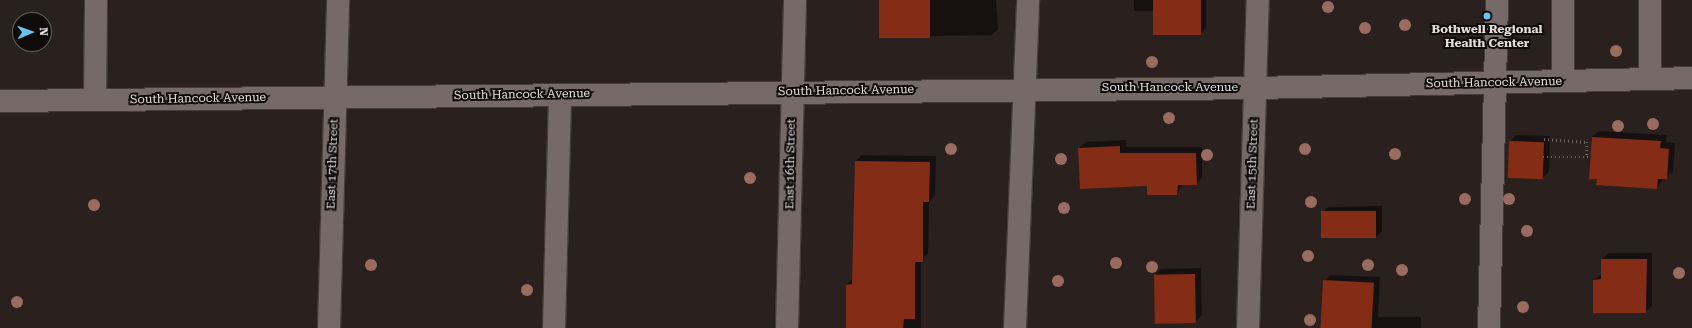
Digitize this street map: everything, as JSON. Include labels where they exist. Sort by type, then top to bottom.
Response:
[{"type":"street","points":[[94,100],[96,0]]},
{"type":"street","name":"East 17th Street","points":[[329,328],[338,0]]},
{"type":"street","name":"East 16th Street","points":[[787,328],[795,0]]},
{"type":"street","points":[[1015,328],[1023,89],[1028,0]]},
{"type":"street","name":"East 15th Street","points":[[1248,328],[1258,0]]},
{"type":"street","points":[[1489,328],[1497,0]]},
{"type":"street","points":[[1563,0],[1563,81]]},
{"type":"street","points":[[1650,0],[1650,79]]},
{"type":"street","name":"South Hancock Avenue","points":[[0,101],[1023,89],[1256,88],[1692,78]]},
{"type":"street","points":[[554,328],[560,95]]},
{"type":"path","points":[[1544,139],[1587,142],[1588,157],[1544,157]]},
{"type":"building","points":[[879,0],[930,0],[930,38],[879,38]]},
{"type":"building","points":[[1153,0],[1201,0],[1201,35],[1153,35]]},
{"type":"building","points":[[1592,137],[1661,141],[1660,148],[1669,149],[1667,179],[1658,179],[1657,189],[1596,185],[1597,179],[1589,179]]},
{"type":"building","points":[[1509,141],[1544,142],[1543,179],[1508,178]]},
{"type":"building","points":[[1120,146],[1120,153],[1196,153],[1197,185],[1178,185],[1177,195],[1147,195],[1147,186],[1080,189],[1078,148]]},
{"type":"building","points":[[855,161],[930,162],[929,202],[923,202],[923,262],[915,262],[915,319],[904,319],[903,328],[846,328],[846,285],[852,284]]},
{"type":"building","points":[[1321,211],[1376,211],[1376,238],[1321,238]]},
{"type":"building","points":[[1601,259],[1647,259],[1646,313],[1593,313],[1593,280],[1601,279]]},
{"type":"building","points":[[1195,274],[1196,323],[1155,324],[1154,275]]},
{"type":"building","points":[[1323,280],[1374,283],[1372,328],[1320,328]]},
{"type":"place","name":"Bothwell Regional Health Center","points":[[1487,16]]}]
